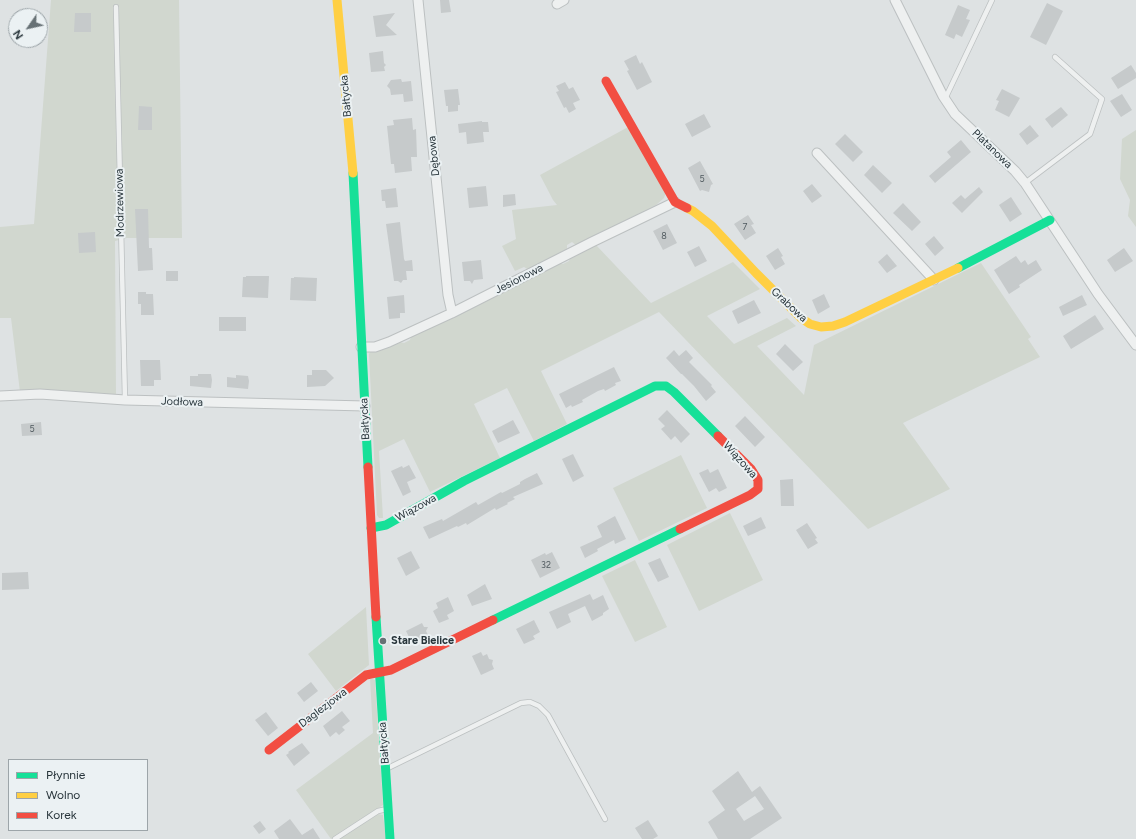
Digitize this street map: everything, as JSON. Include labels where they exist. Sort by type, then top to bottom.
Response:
[{"type":"street","name":"Bałtycka","points":[[337,0],[354,179],[364,406],[390,839]]},
{"type":"street","name":"Dębowa","points":[[418,0],[448,294],[452,313]]},
{"type":"street","name":"Platanowa","points":[[895,0],[907,21],[927,67],[955,114],[1015,171],[1025,183],[1098,294],[1136,345]]},
{"type":"street","points":[[606,81],[675,202]]},
{"type":"street","points":[[817,153],[934,280]]},
{"type":"street","name":"Jesionowa","points":[[361,348],[389,342],[452,313],[675,202]]},
{"type":"street","name":"Grabowa","points":[[675,202],[693,211],[712,226],[801,318],[810,324],[821,327],[833,326],[845,322],[934,280],[1050,220]]},
{"type":"street","name":"Wiązowa","points":[[371,528],[386,525],[464,481],[655,386],[666,386],[674,392],[751,469],[758,480],[758,489],[750,495],[391,670],[380,673]]},
{"type":"street","name":"Jodłowa","points":[[0,396],[40,394],[124,400],[364,406]]},
{"type":"street","name":"Daglezjowa","points":[[269,750],[366,675],[380,673]]},
{"type":"lane","points":[[945,99],[992,0]]},
{"type":"lane","name":"Modrzewiowa","points":[[116,7],[124,400]]},
{"type":"lane","points":[[1025,183],[1090,134],[1102,99],[1055,57]]},
{"type":"lane","points":[[386,769],[521,703],[530,702],[539,706],[548,716],[605,819]]},
{"type":"lane","points":[[335,839],[378,811],[389,808]]},
{"type":"shaded area","points":[[51,0],[179,0],[182,238],[127,238],[115,241],[116,395],[67,392],[20,392],[11,318],[0,318],[0,227],[34,224]]},
{"type":"shaded area","points":[[630,126],[666,192],[664,198],[656,205],[577,246],[572,242],[567,245],[567,251],[529,270],[524,267],[515,271],[502,246],[516,239],[512,210],[557,205],[540,175]]},
{"type":"shaded area","points":[[1136,130],[1136,227],[1128,216],[1130,200],[1120,179],[1122,139]]},
{"type":"shaded area","points":[[596,245],[651,303],[733,262],[760,289],[707,316],[734,344],[787,318],[796,326],[757,346],[804,395],[814,345],[981,263],[1031,337],[1028,339],[1040,357],[903,423],[950,489],[868,529],[659,312],[541,371],[567,424],[534,441],[507,388],[474,404],[500,458],[430,492],[404,439],[379,451],[383,518],[379,518],[377,515],[370,352],[399,342],[404,343],[410,340],[411,336],[559,263],[563,264],[569,261],[570,258]]},
{"type":"shaded area","points":[[681,455],[707,508],[639,541],[613,488]]},
{"type":"shaded area","points":[[730,513],[763,580],[699,611],[667,545]]},
{"type":"shaded area","points":[[635,560],[667,627],[635,642],[602,576]]},
{"type":"shaded area","points":[[366,607],[369,665],[336,691],[308,654]]},
{"type":"shaded area","points":[[370,678],[375,680],[383,805],[331,839],[296,790],[373,733]]},
{"type":"shaded area","points":[[378,814],[383,815],[386,839],[338,839]]},
{"type":"building","points":[[440,0],[449,0],[451,12],[441,13]]},
{"type":"building","points":[[1047,3],[1063,11],[1046,45],[1030,37]]},
{"type":"building","points":[[958,5],[970,10],[966,19],[970,20],[962,37],[956,34],[954,39],[945,35]]},
{"type":"building","points":[[75,13],[91,13],[91,32],[74,32]]},
{"type":"building","points":[[395,13],[386,25],[397,35],[376,37],[373,16]]},
{"type":"building","points":[[383,51],[384,63],[386,65],[384,67],[385,71],[371,72],[369,53]]},
{"type":"building","points":[[636,55],[640,64],[642,62],[652,82],[637,90],[627,71],[629,70],[624,61]]},
{"type":"building","points":[[1131,65],[1136,73],[1136,78],[1118,89],[1111,78]]},
{"type":"building","points":[[401,79],[402,82],[411,81],[413,101],[404,102],[403,94],[391,95],[390,89],[387,86],[391,80]]},
{"type":"building","points":[[565,82],[569,89],[573,87],[580,100],[573,103],[576,109],[569,113],[566,107],[564,108],[556,92],[559,91],[556,86]]},
{"type":"building","points":[[458,89],[460,105],[458,105],[458,111],[448,112],[444,90]]},
{"type":"building","points":[[1002,89],[1020,98],[1009,117],[995,110],[999,101],[996,100]]},
{"type":"building","points":[[1122,94],[1132,110],[1121,117],[1110,101]]},
{"type":"building","points":[[139,106],[152,107],[152,130],[138,130]]},
{"type":"building","points":[[1061,107],[1068,115],[1052,128],[1045,119]]},
{"type":"building","points":[[704,114],[711,127],[692,137],[685,124]]},
{"type":"building","points":[[412,118],[413,130],[416,129],[417,157],[411,157],[412,171],[395,173],[394,164],[391,164],[387,126],[394,125],[393,120]]},
{"type":"building","points":[[482,121],[488,122],[489,132],[483,132],[484,142],[467,144],[466,132],[459,133],[458,124]]},
{"type":"building","points":[[1030,125],[1039,136],[1027,145],[1019,134]]},
{"type":"building","points":[[845,134],[863,152],[853,162],[835,144]]},
{"type":"building","points":[[961,140],[971,152],[935,183],[929,176],[951,157],[947,152]]},
{"type":"building","points":[[700,161],[713,184],[711,185],[709,192],[702,190],[700,191],[688,168]]},
{"type":"building","points":[[873,165],[892,183],[882,193],[864,175]]},
{"type":"building","points":[[812,184],[822,196],[812,203],[803,191]]},
{"type":"building","points":[[486,186],[488,206],[469,208],[467,188]]},
{"type":"building","points":[[979,187],[983,192],[962,213],[952,203],[961,195],[965,199]]},
{"type":"building","points":[[396,188],[398,207],[386,208],[385,201],[382,201],[381,190]]},
{"type":"building","points":[[515,194],[516,205],[503,207],[503,195]]},
{"type":"building","points":[[1011,197],[1022,214],[1010,222],[999,205]]},
{"type":"building","points":[[903,203],[921,222],[912,231],[893,213]]},
{"type":"building","points":[[135,209],[148,209],[149,248],[152,248],[153,270],[138,271]]},
{"type":"building","points":[[748,215],[754,224],[751,225],[756,233],[745,240],[734,224]]},
{"type":"building","points":[[400,222],[404,259],[405,261],[412,260],[413,271],[406,271],[407,280],[403,280],[401,283],[394,281],[386,224]]},
{"type":"building","points":[[667,224],[677,243],[663,250],[653,231]]},
{"type":"building","points":[[95,232],[96,252],[79,253],[78,233]]},
{"type":"building","points":[[934,236],[944,248],[935,256],[925,244]]},
{"type":"building","points":[[699,246],[707,261],[695,267],[687,252]]},
{"type":"building","points":[[778,248],[783,256],[781,257],[785,264],[775,270],[766,256]]},
{"type":"building","points":[[1124,248],[1133,261],[1115,272],[1107,260]]},
{"type":"building","points":[[887,254],[897,266],[887,273],[878,262]]},
{"type":"building","points":[[1016,256],[1021,263],[1025,260],[1028,265],[1036,260],[1042,270],[1019,285],[1020,287],[1009,294],[994,270]]},
{"type":"building","points":[[481,260],[483,279],[474,280],[472,284],[470,281],[464,281],[462,262]]},
{"type":"building","points":[[166,271],[178,271],[178,281],[166,281]]},
{"type":"building","points":[[269,276],[268,298],[242,297],[243,277]]},
{"type":"building","points":[[291,278],[317,278],[316,301],[290,300]]},
{"type":"building","points":[[138,292],[153,294],[154,315],[141,315],[141,304],[138,304]]},
{"type":"building","points":[[824,294],[830,307],[818,314],[812,300]]},
{"type":"building","points":[[404,295],[405,313],[400,313],[400,318],[389,319],[387,297]]},
{"type":"building","points":[[1082,295],[1087,305],[1063,316],[1059,307]]},
{"type":"building","points":[[754,300],[761,313],[738,324],[732,311]]},
{"type":"building","points":[[1095,315],[1104,329],[1071,349],[1063,336]]},
{"type":"building","points":[[219,317],[246,317],[246,331],[219,331]]},
{"type":"building","points":[[785,344],[803,362],[793,371],[776,354]]},
{"type":"building","points":[[674,350],[679,356],[686,350],[693,358],[689,362],[712,385],[711,386],[716,392],[706,401],[694,386],[666,358]]},
{"type":"building","points":[[140,360],[160,360],[161,380],[154,380],[154,386],[141,386]]},
{"type":"building","points":[[614,367],[621,381],[615,383],[616,385],[605,391],[604,389],[598,391],[582,400],[583,402],[566,408],[559,394]]},
{"type":"building","points":[[312,370],[326,370],[334,378],[325,386],[307,387],[307,375],[312,375]]},
{"type":"building","points":[[198,374],[211,374],[211,388],[190,386],[190,376],[198,376]]},
{"type":"building","points":[[236,375],[248,376],[248,389],[227,387],[227,377],[236,378]]},
{"type":"building","points":[[667,410],[690,434],[681,443],[675,436],[671,440],[661,429],[665,426],[658,419]]},
{"type":"building","points":[[745,416],[765,437],[755,447],[735,426]]},
{"type":"building","points":[[513,420],[520,433],[498,443],[492,431]]},
{"type":"building","points":[[41,422],[42,435],[22,436],[21,424]]},
{"type":"building","points":[[573,454],[584,476],[573,482],[562,459]]},
{"type":"building","points":[[409,465],[416,478],[407,482],[411,492],[403,496],[391,471],[402,466],[403,468]]},
{"type":"building","points":[[708,469],[710,473],[718,469],[727,488],[719,492],[716,488],[709,492],[699,473]]},
{"type":"building","points":[[537,473],[543,484],[513,497],[515,499],[507,503],[508,504],[496,510],[495,508],[467,525],[466,523],[458,527],[457,526],[429,539],[423,527],[442,519],[443,521],[476,502],[478,505],[501,492],[502,493],[520,484],[520,482]]},
{"type":"building","points":[[793,479],[794,506],[781,506],[780,480]]},
{"type":"building","points":[[615,516],[626,539],[615,544],[614,540],[597,549],[598,551],[585,558],[580,547],[602,537],[597,526]]},
{"type":"building","points":[[761,517],[766,528],[748,536],[743,526]]},
{"type":"building","points":[[807,523],[817,538],[815,539],[818,543],[808,549],[796,530]]},
{"type":"building","points":[[411,551],[420,568],[406,576],[397,558]]},
{"type":"building","points":[[552,552],[560,568],[540,578],[531,560],[545,553],[546,555]]},
{"type":"building","points":[[660,558],[669,577],[658,582],[648,563]]},
{"type":"building","points":[[28,572],[29,589],[2,590],[2,573]]},
{"type":"building","points":[[485,584],[492,599],[472,606],[467,595]]},
{"type":"building","points":[[590,594],[593,600],[603,595],[609,609],[603,613],[603,615],[592,621],[585,606],[568,614],[571,622],[557,629],[549,612]]},
{"type":"building","points":[[448,597],[454,611],[447,615],[449,619],[439,623],[433,611],[438,608],[436,603]]},
{"type":"building","points":[[534,620],[540,632],[533,636],[535,639],[524,644],[516,629]]},
{"type":"building","points":[[422,623],[424,627],[428,627],[426,631],[428,635],[412,643],[406,631]]},
{"type":"building","points":[[481,652],[483,656],[487,654],[489,659],[493,660],[492,664],[494,669],[481,675],[472,656]]},
{"type":"building","points":[[311,682],[318,691],[304,702],[297,693]]},
{"type":"building","points":[[342,711],[350,721],[342,727],[345,730],[339,735],[336,732],[330,737],[323,726]]},
{"type":"building","points":[[266,712],[278,728],[268,736],[255,720]]},
{"type":"building","points":[[302,743],[310,753],[294,766],[286,755]]},
{"type":"building","points":[[738,771],[752,792],[760,786],[782,818],[750,839],[718,839],[708,822],[725,810],[712,791]],"holes":[[[755,796],[764,809],[744,821],[736,809]]]},
{"type":"building","points":[[290,819],[302,835],[313,828],[320,839],[279,839],[274,831]]},
{"type":"building","points":[[648,820],[658,836],[653,839],[642,839],[635,828]]},
{"type":"building","points":[[260,821],[266,829],[259,834],[253,826]]},
{"type":"traffic: fast","points":[[353,173],[368,467]]},
{"type":"traffic: fast","points":[[958,268],[1050,220]]},
{"type":"traffic: fast","points":[[371,528],[386,525],[464,481],[655,386],[666,386],[674,392],[718,436]]},
{"type":"traffic: fast","points":[[493,620],[680,529]]},
{"type":"traffic: fast","points":[[376,617],[390,839]]},
{"type":"traffic: slow","points":[[337,0],[353,173]]},
{"type":"traffic: slow","points":[[687,208],[712,226],[801,318],[810,324],[821,327],[833,326],[845,322],[958,268]]},
{"type":"traffic: jam","points":[[606,81],[675,202],[687,208]]},
{"type":"traffic: jam","points":[[680,529],[750,495],[758,489],[758,480],[751,469],[718,436]]},
{"type":"traffic: jam","points":[[368,467],[376,617]]},
{"type":"traffic: jam","points":[[269,750],[366,675],[391,670],[493,620]]},
{"type":"place","name":"Stare Bielice","points":[[383,641]]}]
